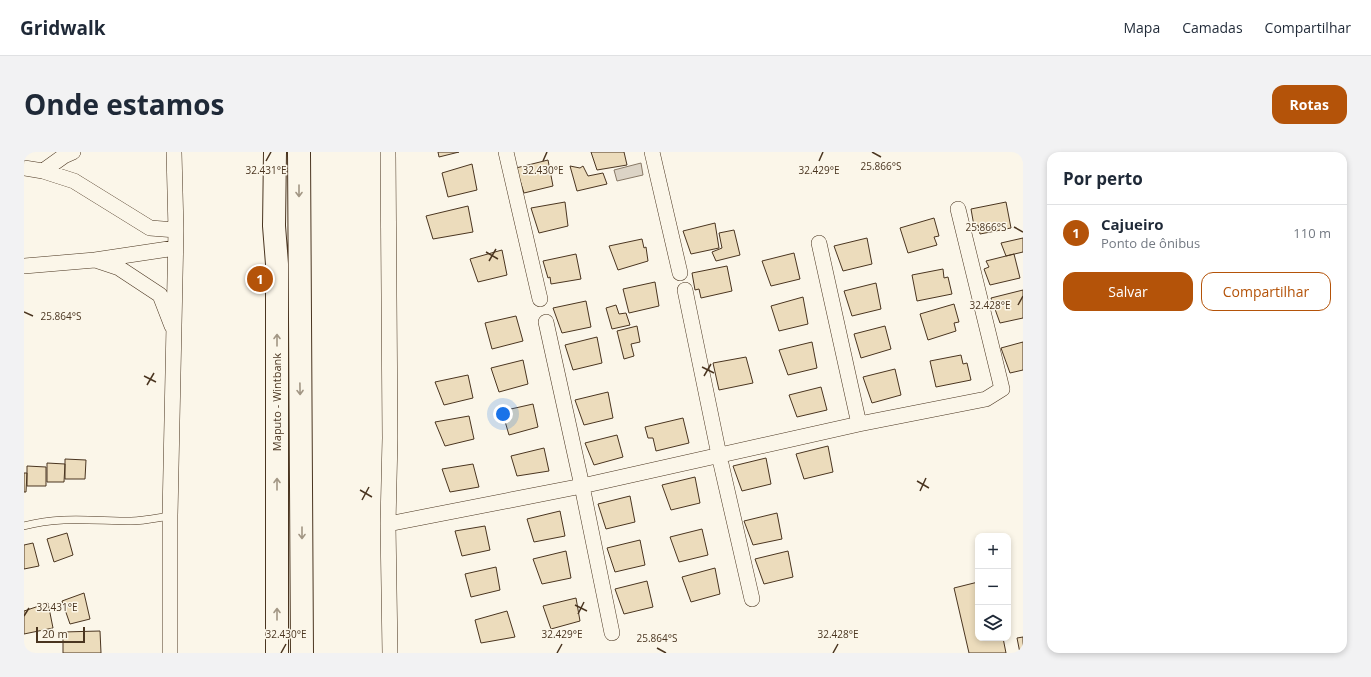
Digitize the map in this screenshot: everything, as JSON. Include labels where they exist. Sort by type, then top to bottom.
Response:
[{"type":"highway","name":"Maputo - Wintbank","points":[[275,152],[274,226],[277,264],[277,653]]},
{"type":"highway","name":"Maputo - Wintbank","points":[[299,152],[302,653]]},
{"type":"street","points":[[42,171],[64,156],[73,152]]},
{"type":"street","points":[[170,653],[170,516],[176,230],[174,152]]},
{"type":"street","points":[[388,152],[390,430],[388,524],[390,653]]},
{"type":"street","points":[[506,152],[540,300]]},
{"type":"street","points":[[652,152],[680,273]]},
{"type":"street","points":[[24,168],[42,171],[74,181],[150,228],[176,230]]},
{"type":"street","points":[[388,524],[582,486],[859,424],[986,399],[1002,389],[958,209]]},
{"type":"street","points":[[820,243],[859,424]]},
{"type":"street","points":[[24,266],[95,260],[175,248]]},
{"type":"street","points":[[95,260],[119,268],[160,295],[175,334]]},
{"type":"street","points":[[685,290],[719,455],[752,598]]},
{"type":"street","points":[[546,322],[612,633]]},
{"type":"lane","points":[[24,526],[40,521],[132,521],[170,516]]},
{"type":"shaded area","points":[[641,163],[643,175],[617,181],[614,170]]},
{"type":"building","points":[[438,152],[459,152],[439,157]]},
{"type":"building","points":[[591,152],[624,152],[627,165],[597,170]]},
{"type":"building","points":[[548,160],[553,186],[524,193],[516,168]]},
{"type":"building","points":[[472,164],[477,190],[448,197],[442,173]]},
{"type":"building","points":[[570,166],[580,168],[583,166],[588,176],[603,173],[607,184],[577,191]]},
{"type":"building","points":[[565,202],[568,226],[539,233],[531,208]]},
{"type":"building","points":[[1006,202],[1011,228],[980,234],[978,225],[974,226],[971,209]]},
{"type":"building","points":[[468,206],[473,232],[433,239],[426,216]]},
{"type":"building","points":[[934,218],[939,236],[934,237],[937,245],[908,253],[900,228]]},
{"type":"building","points":[[715,223],[719,248],[691,254],[683,231]]},
{"type":"building","points":[[734,230],[740,255],[716,261],[712,252],[722,248],[719,233]]},
{"type":"building","points":[[867,238],[872,264],[843,271],[834,246]]},
{"type":"building","points":[[1023,238],[1023,252],[1006,256],[1001,243]]},
{"type":"building","points":[[642,239],[644,248],[646,247],[648,261],[618,270],[609,246]]},
{"type":"building","points":[[502,250],[507,275],[478,282],[470,259]]},
{"type":"building","points":[[794,253],[800,279],[771,286],[762,261]]},
{"type":"building","points":[[576,254],[581,279],[551,284],[550,277],[548,278],[543,261]]},
{"type":"building","points":[[1014,254],[1020,278],[990,285],[984,269],[989,267],[986,261]]},
{"type":"building","points":[[727,266],[732,291],[701,298],[699,289],[695,290],[692,273]]},
{"type":"building","points":[[943,269],[944,278],[948,277],[952,294],[917,301],[912,275]]},
{"type":"building","points":[[655,282],[659,306],[629,313],[623,289]]},
{"type":"building","points":[[876,283],[881,309],[852,316],[844,291]]},
{"type":"building","points":[[1023,290],[1023,318],[1000,323],[991,298]]},
{"type":"building","points":[[803,297],[808,324],[779,331],[771,306]]},
{"type":"building","points":[[586,301],[591,327],[562,333],[553,308]]},
{"type":"building","points":[[954,304],[959,322],[954,323],[956,331],[928,340],[920,314]]},
{"type":"building","points":[[616,305],[619,314],[626,313],[630,325],[612,329],[606,308]]},
{"type":"building","points":[[516,316],[523,341],[492,349],[485,323]]},
{"type":"building","points":[[637,326],[640,342],[631,344],[634,356],[624,359],[617,331]]},
{"type":"building","points":[[885,326],[891,349],[861,358],[854,334]]},
{"type":"building","points":[[597,337],[602,363],[573,370],[565,345]]},
{"type":"building","points":[[812,342],[817,368],[788,375],[779,350]]},
{"type":"building","points":[[1023,342],[1023,370],[1010,373],[1001,348]]},
{"type":"building","points":[[961,355],[963,364],[967,363],[971,380],[936,387],[930,361]]},
{"type":"building","points":[[746,357],[753,383],[719,390],[713,363]]},
{"type":"building","points":[[523,360],[528,384],[499,392],[491,368]]},
{"type":"building","points":[[895,369],[901,395],[872,403],[863,377]]},
{"type":"building","points":[[468,375],[473,398],[444,405],[435,382]]},
{"type":"building","points":[[821,387],[827,410],[797,417],[789,395]]},
{"type":"building","points":[[608,392],[613,418],[584,425],[575,400]]},
{"type":"building","points":[[533,404],[538,427],[509,435],[502,411]]},
{"type":"building","points":[[469,416],[474,439],[445,446],[435,422]]},
{"type":"building","points":[[683,418],[689,443],[656,451],[653,438],[648,438],[645,427]]},
{"type":"building","points":[[617,435],[623,457],[594,465],[585,443]]},
{"type":"building","points":[[828,446],[833,472],[804,479],[796,454]]},
{"type":"building","points":[[544,448],[549,471],[517,476],[511,456]]},
{"type":"building","points":[[766,458],[771,484],[742,491],[733,466]]},
{"type":"building","points":[[65,459],[86,460],[85,479],[65,479]]},
{"type":"building","points":[[47,463],[65,464],[64,482],[47,482]]},
{"type":"building","points":[[473,464],[479,487],[450,492],[442,469]]},
{"type":"building","points":[[27,466],[46,467],[46,486],[27,486]]},
{"type":"building","points":[[24,473],[27,473],[26,492],[24,492]]},
{"type":"building","points":[[695,477],[700,503],[671,510],[662,485]]},
{"type":"building","points":[[630,496],[635,522],[606,529],[598,504]]},
{"type":"building","points":[[560,511],[565,536],[534,542],[527,519]]},
{"type":"building","points":[[777,513],[782,539],[753,545],[744,521]]},
{"type":"building","points":[[485,526],[490,550],[462,556],[455,531]]},
{"type":"building","points":[[702,529],[708,555],[679,562],[670,537]]},
{"type":"building","points":[[67,533],[73,555],[54,562],[47,539]]},
{"type":"building","points":[[640,540],[645,565],[615,572],[607,548]]},
{"type":"building","points":[[33,543],[39,566],[24,569],[24,545]]},
{"type":"building","points":[[566,551],[571,578],[542,584],[533,559]]},
{"type":"building","points":[[788,551],[793,577],[764,584],[755,559]]},
{"type":"building","points":[[496,567],[500,590],[471,597],[465,574]]},
{"type":"building","points":[[715,568],[720,594],[691,602],[682,577]]},
{"type":"building","points":[[647,581],[653,607],[624,614],[615,589]]},
{"type":"building","points":[[975,583],[975,641],[1004,641],[1006,653],[969,653],[954,588]]},
{"type":"building","points":[[84,593],[90,619],[70,624],[62,601]]},
{"type":"building","points":[[576,598],[580,621],[551,629],[543,606]]},
{"type":"building","points":[[48,603],[53,628],[24,634],[24,611]]},
{"type":"building","points":[[507,611],[515,637],[481,643],[475,620]]},
{"type":"building","points":[[100,631],[101,653],[63,653],[63,632]]},
{"type":"building","points":[[1023,637],[1023,653],[1020,653],[1017,638]]},
{"type":"place","name":"Cajueiro","points":[[260,279]]}]
